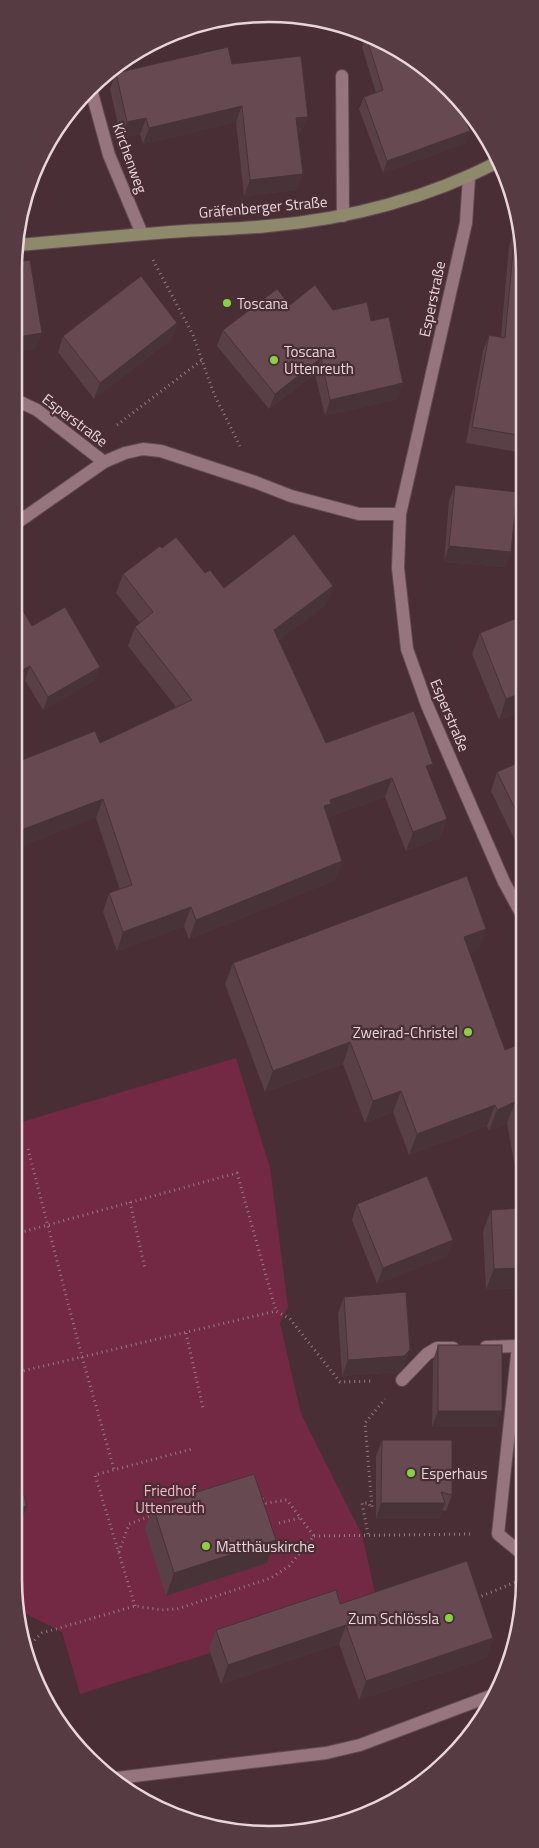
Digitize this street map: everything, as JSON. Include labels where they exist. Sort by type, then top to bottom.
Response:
[{"type":"main road","name":"Gräfenberger Straße","points":[[24,244],[142,234],[269,226],[343,216],[402,202],[470,177],[493,165]]},
{"type":"street","points":[[342,76],[343,216]]},
{"type":"street","name":"Kirchenweg","points":[[93,97],[109,155],[142,234]]},
{"type":"street","name":"Esperstraße","points":[[470,177],[466,223],[400,514],[398,568],[407,649],[427,705],[504,882],[516,904]]},
{"type":"street","name":"Esperstraße","points":[[22,403],[37,410],[104,462],[126,452],[143,449],[161,451],[291,496],[359,514],[400,514]]},
{"type":"street","points":[[22,519],[104,462]]},
{"type":"street","points":[[402,1380],[427,1354],[437,1348],[516,1346]]},
{"type":"street","points":[[516,1373],[498,1534],[516,1550]]},
{"type":"street","points":[[123,1777],[326,1753],[360,1744],[485,1698]]},
{"type":"path","points":[[152,258],[193,335],[214,394],[243,451]]},
{"type":"path","points":[[111,430],[202,360]]},
{"type":"path","points":[[28,1150],[82,1357],[114,1469]]},
{"type":"path","points":[[22,1232],[237,1172],[276,1312]]},
{"type":"path","points":[[130,1202],[145,1269]]},
{"type":"path","points":[[22,1371],[276,1312],[290,1319],[340,1382],[402,1380]]},
{"type":"path","points":[[186,1333],[203,1408]]},
{"type":"path","points":[[368,1534],[362,1503],[369,1503],[370,1507],[372,1507],[364,1423],[402,1380]]},
{"type":"path","points":[[135,1606],[95,1474],[192,1449]]},
{"type":"path","points":[[256,1492],[266,1503],[287,1500],[314,1536]]},
{"type":"path","points":[[119,1552],[129,1524],[156,1514]]},
{"type":"path","points":[[278,1523],[300,1518]]},
{"type":"path","points":[[31,1643],[42,1633],[135,1606],[162,1610],[177,1609],[271,1578],[289,1566],[314,1536],[498,1534]]},
{"type":"path","points":[[476,1598],[516,1582]]},
{"type":"green space","name":"Friedhof Uttenreuth","points":[[236,1058],[270,1168],[288,1307],[280,1323],[301,1414],[362,1535],[376,1597],[209,1650],[210,1653],[80,1694],[62,1632],[25,1614],[23,1595],[22,1122]]},
{"type":"building","points":[[368,43],[407,64],[432,84],[465,119],[470,131],[387,161],[364,97],[383,90]]},
{"type":"building","points":[[228,47],[232,64],[301,56],[308,117],[296,118],[303,174],[250,180],[242,106],[149,128],[146,118],[127,122],[117,76],[122,72]]},
{"type":"building","points":[[514,239],[516,253],[516,435],[472,427],[489,335],[505,338]]},
{"type":"building","points":[[30,260],[42,333],[22,336],[22,270],[23,261]]},
{"type":"building","points":[[141,276],[177,323],[100,383],[63,336]]},
{"type":"building","points":[[315,285],[333,310],[367,302],[371,321],[389,317],[403,383],[330,400],[321,358],[275,394],[223,330],[277,289],[290,305]]},
{"type":"building","points":[[455,485],[516,492],[511,552],[449,546]]},
{"type":"building","points":[[294,534],[333,586],[274,630],[326,743],[414,711],[433,764],[426,766],[447,819],[413,832],[392,778],[330,800],[331,804],[324,806],[342,861],[196,920],[191,907],[123,932],[109,893],[132,885],[103,799],[22,830],[22,760],[95,731],[100,743],[192,700],[135,627],[153,612],[123,574],[160,546],[162,548],[176,537],[205,573],[210,570],[224,588]]},
{"type":"building","points":[[65,607],[100,667],[48,697],[30,666],[22,670],[22,609],[32,626]]},
{"type":"building","points":[[516,618],[516,695],[506,699],[480,633]]},
{"type":"building","points":[[516,764],[516,811],[497,772]]},
{"type":"building","points":[[467,876],[486,929],[464,937],[505,1050],[516,1045],[516,1108],[515,1102],[497,1110],[495,1105],[417,1134],[401,1091],[373,1101],[350,1042],[273,1071],[233,963]]},
{"type":"building","points":[[427,1176],[453,1240],[383,1268],[357,1204]]},
{"type":"building","points":[[516,1208],[516,1268],[494,1269],[491,1210]]},
{"type":"building","points":[[406,1292],[410,1350],[404,1356],[348,1360],[344,1297]]},
{"type":"building","points":[[438,1345],[502,1345],[502,1411],[438,1411]]},
{"type":"building","points":[[382,1440],[452,1440],[452,1495],[441,1492],[445,1503],[381,1503]]},
{"type":"building","points":[[254,1474],[276,1540],[174,1573],[153,1506]]},
{"type":"building","points":[[22,1489],[27,1506],[22,1508]]},
{"type":"building","points":[[467,1561],[493,1638],[366,1681],[346,1625],[228,1665],[216,1630],[336,1590],[340,1604]]},
{"type":"place","name":"Toscana","points":[[227,303]]},
{"type":"place","name":"Toscana Uttenreuth","points":[[274,360]]},
{"type":"place","name":"Zweirad-Christel","points":[[468,1032]]},
{"type":"place","name":"Esperhaus","points":[[411,1473]]},
{"type":"place","name":"Matthäuskirche","points":[[206,1546]]},
{"type":"place","name":"Zum Schlössla","points":[[449,1618]]}]
